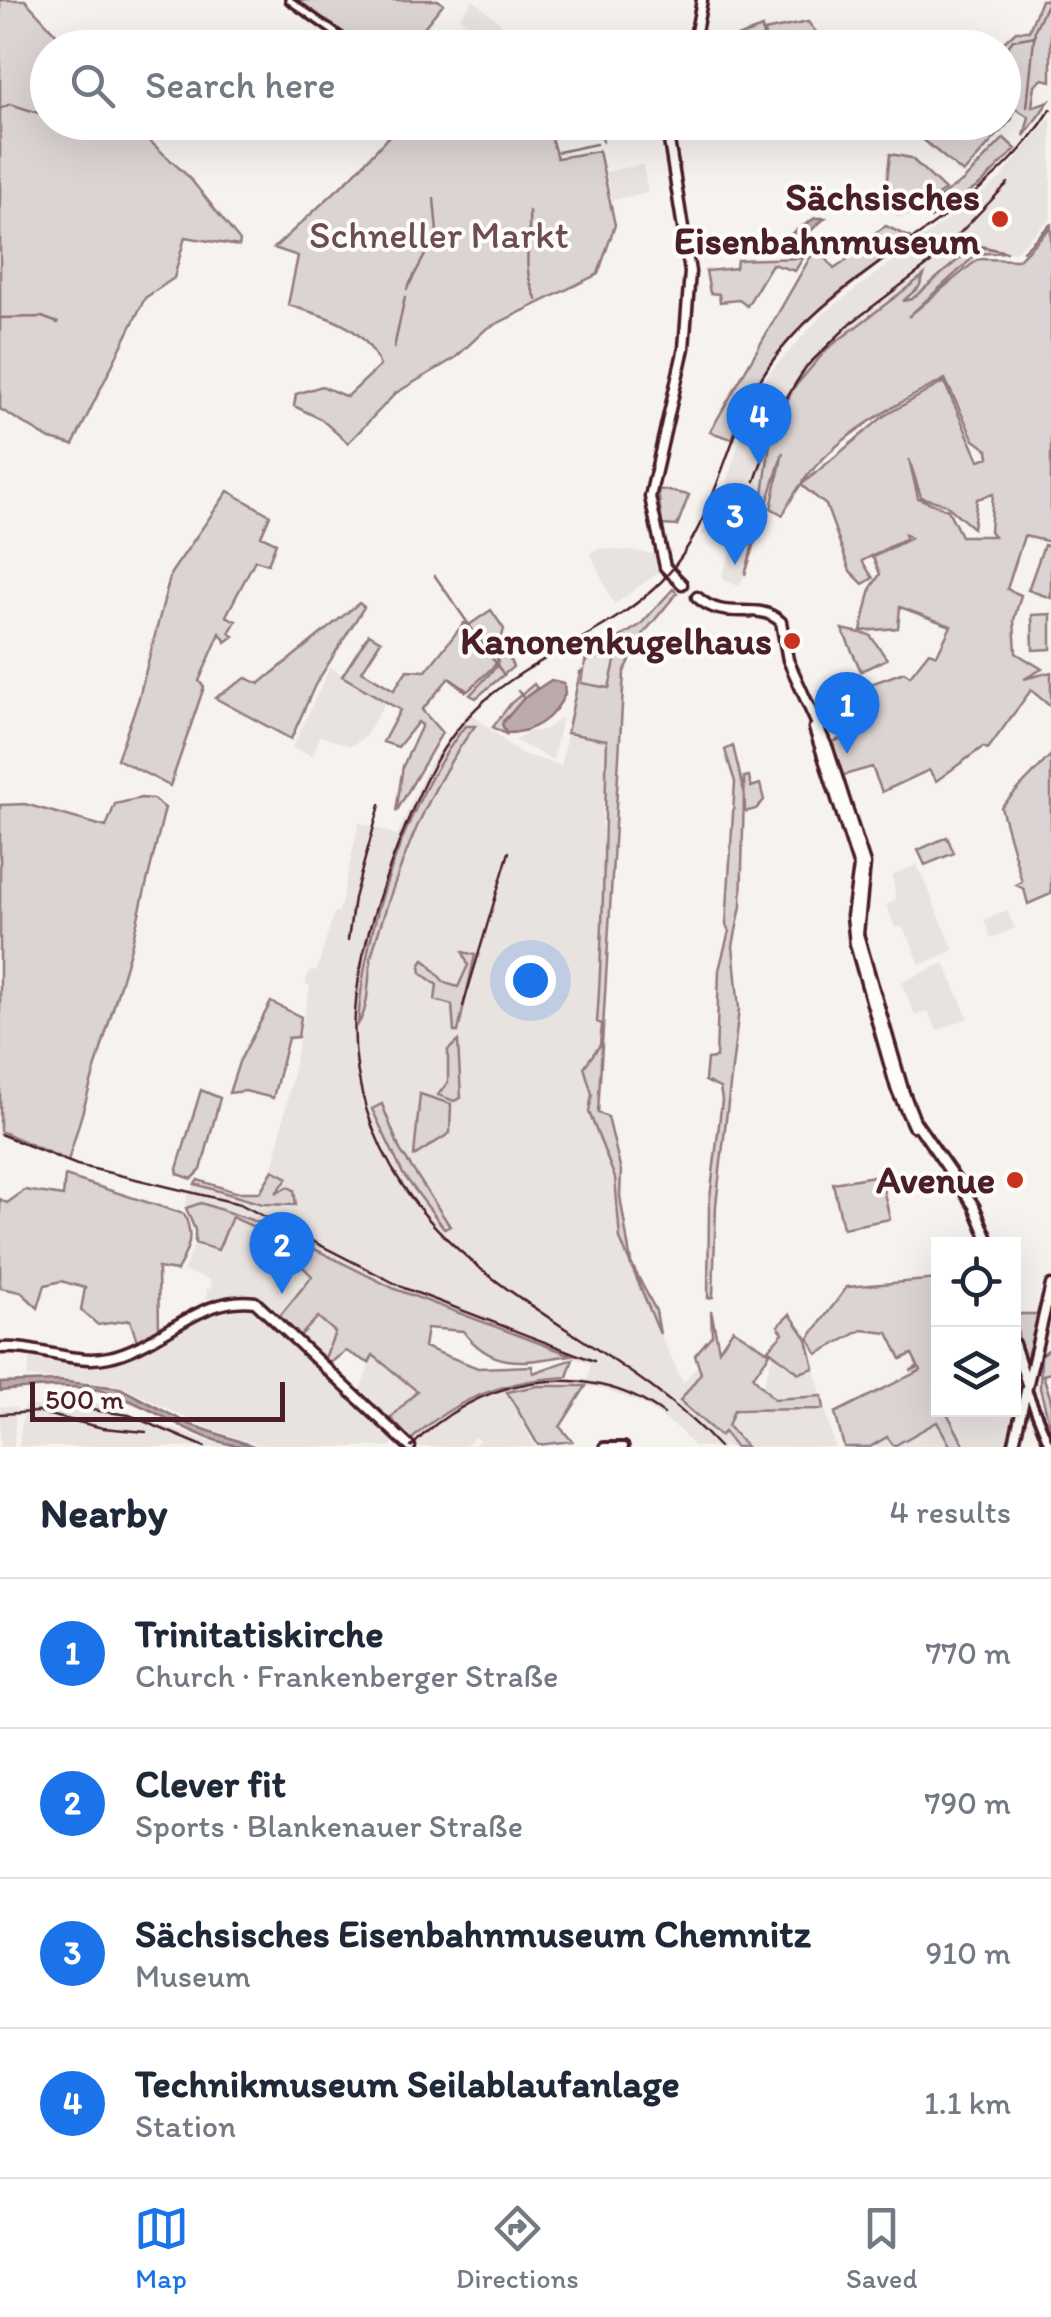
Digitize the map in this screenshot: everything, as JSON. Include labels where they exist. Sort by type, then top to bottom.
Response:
[{"type":"main road","points":[[696,30],[702,0]]},
{"type":"main road","points":[[669,140],[690,268],[684,348],[650,494],[665,567],[682,584]]},
{"type":"main road","points":[[696,597],[716,612],[774,616],[781,622],[788,660],[828,749],[865,864],[858,934],[904,1092],[914,1121],[974,1206],[985,1237]]},
{"type":"main road","points":[[1038,1417],[1021,1416],[1051,1285]]},
{"type":"main road","points":[[0,1348],[105,1358],[196,1314],[246,1301],[263,1306],[410,1447]]},
{"type":"main road","points":[[1021,1368],[1027,1389]]},
{"type":"main road","points":[[1021,1376],[1050,1447]]},
{"type":"main road","points":[[1013,1447],[1021,1417]]},
{"type":"main road","points":[[604,1447],[624,1447]]},
{"type":"street","points":[[288,0],[330,30]]},
{"type":"shaded area","points":[[473,0],[504,26],[501,30],[475,30],[459,17]]},
{"type":"shaded area","points":[[1051,117],[1051,218],[1015,252],[977,254],[906,315],[892,299],[814,362],[779,417],[783,453],[772,479],[753,556],[739,586],[725,581],[722,575],[735,543],[702,534],[726,485],[750,407],[770,372],[823,314],[1000,179]]},
{"type":"shaded area","points":[[643,164],[648,193],[612,200],[606,172]]},
{"type":"shaded area","points":[[917,196],[921,206],[916,215],[896,218],[894,202]]},
{"type":"shaded area","points":[[815,218],[825,218],[795,245],[791,242],[791,234]]},
{"type":"shaded area","points":[[599,548],[657,554],[662,570],[614,605],[590,553]]},
{"type":"shaded area","points":[[616,653],[608,687],[581,682],[586,662]]},
{"type":"shaded area","points":[[330,667],[385,703],[365,737],[351,746],[320,736],[313,756],[292,748]]},
{"type":"shaded area","points":[[551,680],[564,683],[565,694],[555,710],[534,727],[506,733],[502,724],[524,698]]},
{"type":"shaded area","points":[[469,711],[519,753],[560,765],[560,771],[567,733],[607,740],[602,822],[608,907],[595,1109],[618,1175],[635,1278],[683,1383],[696,1367],[751,1402],[823,1400],[835,1447],[694,1447],[676,1427],[641,1403],[599,1388],[565,1384],[507,1392],[535,1447],[472,1447],[479,1440],[475,1437],[465,1447],[418,1447],[411,1440],[469,1398],[537,1379],[588,1379],[590,1364],[395,1289],[239,1214],[201,1203],[186,1208],[187,1196],[195,1184],[262,1204],[283,1187],[287,1178],[273,1170],[310,986],[305,984],[309,971],[317,970],[334,912],[339,912],[359,822],[397,835],[428,765]]},
{"type":"shaded area","points":[[562,717],[553,760],[514,740],[528,732],[546,729]]},
{"type":"shaded area","points":[[917,864],[954,950],[920,965],[909,938],[901,926],[895,928],[886,905],[896,899],[892,876]]},
{"type":"shaded area","points":[[1007,910],[1015,928],[991,938],[984,920]]},
{"type":"shaded area","points":[[944,963],[968,1018],[937,1031],[928,1011],[915,1016],[901,982]]},
{"type":"shaded area","points":[[231,1217],[273,1237],[313,1276],[279,1317],[250,1296],[209,1306],[206,1290],[211,1288],[210,1280],[183,1271],[195,1243],[218,1250]]},
{"type":"shaded area","points":[[247,1308],[259,1311],[395,1440],[390,1447],[266,1447],[209,1429],[121,1386],[27,1377],[30,1356],[114,1363],[211,1314]]},
{"type":"shaded area","points":[[319,1317],[335,1332],[325,1358],[300,1336]]},
{"type":"shaded area","points":[[773,1353],[799,1373],[814,1368],[822,1396],[774,1399],[763,1386]]},
{"type":"shaded area","points":[[373,1354],[418,1391],[391,1418],[360,1390]]},
{"type":"shaded area","points":[[58,1381],[120,1388],[189,1424],[256,1447],[217,1441],[129,1400],[97,1390],[56,1387],[0,1391],[0,1383]]},
{"type":"shaded area","points":[[41,1398],[87,1401],[228,1447],[19,1447],[24,1405],[40,1406]]},
{"type":"shaded area","points":[[0,1406],[16,1407],[14,1447],[0,1447]]},
{"type":"shaded area","points":[[949,1417],[1016,1417],[1010,1447],[965,1447]]},
{"type":"shaded area","points":[[937,1422],[951,1447],[870,1447],[888,1437],[894,1446]]},
{"type":"green space","points":[[0,0],[25,0],[52,30],[30,30],[30,140],[149,140],[189,177],[240,241],[239,246],[185,237],[174,278],[145,298],[73,445],[50,439],[0,409]]},
{"type":"green space","points":[[295,0],[438,0],[443,4],[422,30],[337,30]]},
{"type":"green space","points":[[1041,0],[1051,0],[1051,81],[1043,79],[1035,85],[1032,107],[1049,101],[1024,136],[1029,117],[1021,112],[1021,31],[1029,31]]},
{"type":"green space","points":[[808,22],[814,30],[769,30]]},
{"type":"green space","name":"Schneller Markt","points":[[385,140],[552,140],[557,158],[599,151],[615,225],[598,274],[486,329],[455,358],[396,393],[348,443],[321,419],[294,406],[296,394],[322,386],[347,397],[380,366],[354,331],[330,318],[288,305],[298,256],[274,248]]},
{"type":"green space","points":[[923,140],[993,140],[963,173]]},
{"type":"green space","points":[[1002,140],[1016,149],[981,184],[931,218],[924,208],[963,181]]},
{"type":"green space","points":[[890,154],[911,158],[945,190],[921,206],[917,196],[894,202],[887,180]]},
{"type":"green space","points":[[886,226],[911,238],[828,303],[784,346],[747,403],[732,439],[710,432],[811,256],[824,255],[834,269],[847,260],[843,253]]},
{"type":"green space","points":[[1051,227],[1051,542],[1024,536],[1007,589],[1021,595],[1014,620],[1016,653],[1042,669],[1024,679],[1051,672],[1051,707],[1031,690],[988,749],[983,747],[936,781],[929,770],[882,792],[872,767],[841,776],[830,743],[855,733],[840,699],[843,694],[904,672],[910,676],[929,652],[937,655],[951,626],[900,607],[898,628],[861,631],[871,588],[880,574],[873,557],[911,538],[905,534],[906,538],[862,561],[873,578],[863,584],[850,571],[826,505],[801,485],[884,416],[944,382],[979,460],[989,457],[988,450],[974,440],[945,379],[851,434],[812,470],[796,491],[783,515],[771,508],[783,452],[745,575],[760,517],[771,435],[793,389],[827,349],[924,275],[919,287],[903,301],[912,299],[972,248],[981,246],[1006,252],[977,254],[908,317],[978,259],[1018,260]],"holes":[[[909,459],[921,497],[945,504],[973,528],[977,499],[993,494],[990,531],[994,536],[961,536],[948,510],[918,498]]]},
{"type":"green space","points":[[803,258],[795,271],[772,264],[747,306],[739,300],[720,302],[719,294],[710,293],[706,271],[736,268],[737,260]]},
{"type":"green space","points":[[658,489],[689,495],[677,526],[662,525]]},
{"type":"green space","points":[[228,491],[270,515],[261,536],[276,543],[268,564],[255,560],[226,616],[236,621],[229,633],[234,636],[226,642],[220,633],[199,681],[204,687],[170,786],[117,759],[138,701],[171,573]]},
{"type":"green space","points":[[1044,545],[1051,547],[1051,598],[1028,590]]},
{"type":"green space","points":[[673,589],[677,593],[644,633],[624,672],[598,1113],[608,1117],[621,1171],[620,1196],[631,1263],[656,1311],[660,1334],[620,1239],[615,1178],[589,1112],[592,1094],[584,1067],[600,1045],[602,1024],[597,1022],[607,740],[567,733],[580,672],[583,670],[581,683],[609,688],[617,652],[586,661],[584,667],[586,658],[640,625]]},
{"type":"green space","points":[[359,603],[364,607],[315,685],[291,739],[215,698],[246,678],[259,684]]},
{"type":"green space","points":[[491,610],[504,629],[501,640],[513,667],[476,698],[470,695],[497,666],[499,652],[496,664],[468,691],[449,678],[422,710],[442,733],[396,812],[403,766],[422,725],[418,722],[398,747],[383,742],[400,710],[342,676],[369,634],[381,641],[362,671],[394,690],[407,670],[426,671],[464,623],[469,625]]},
{"type":"green space","points":[[1051,614],[1051,649],[1033,650],[1032,615]]},
{"type":"green space","points":[[842,629],[870,635],[887,659],[861,671]]},
{"type":"green space","points":[[534,684],[537,688],[503,721],[506,734],[493,727],[511,703]]},
{"type":"green space","points":[[465,726],[475,726],[427,805],[392,892],[373,950],[365,1008],[358,1024],[369,947],[392,868],[424,791]]},
{"type":"green space","points":[[733,746],[744,792],[741,906],[733,946],[739,1009],[716,1205],[713,1297],[708,1298],[709,1206],[722,1100],[720,1088],[705,1081],[707,1059],[716,1058],[719,970],[729,931],[726,925],[735,782],[725,750]]},
{"type":"green space","points":[[1051,755],[1051,894],[1028,904],[1024,889],[1016,885],[1022,882],[1001,807]]},
{"type":"green space","points":[[749,776],[751,787],[760,784],[764,800],[756,809],[745,812],[744,777]]},
{"type":"green space","points":[[153,799],[165,808],[130,951],[68,1161],[0,1131],[0,805],[25,804],[106,827],[115,804]]},
{"type":"green space","points":[[947,837],[954,853],[925,865],[918,850]]},
{"type":"green space","points":[[463,952],[475,955],[458,1032],[454,1032],[452,1005],[435,1000],[437,985],[421,973],[420,966],[424,959],[445,983],[458,987],[468,965]]},
{"type":"green space","points":[[271,1002],[301,1017],[298,1037],[288,1038],[273,1098],[245,1091],[229,1093],[239,1062]]},
{"type":"green space","points":[[458,1041],[461,1098],[454,1101],[438,1095],[448,1082],[448,1050]]},
{"type":"green space","points":[[201,1090],[220,1098],[201,1170],[192,1179],[178,1174],[177,1169]]},
{"type":"green space","points":[[420,1094],[451,1104],[450,1133],[414,1156]]},
{"type":"green space","points":[[382,1104],[400,1150],[450,1226],[444,1228],[403,1174],[372,1109]]},
{"type":"green space","points":[[273,1170],[288,1178],[276,1193],[288,1187],[294,1190],[296,1205],[262,1204],[195,1184],[198,1180],[235,1192],[260,1192]]},
{"type":"green space","points":[[880,1175],[890,1219],[843,1228],[833,1183]]},
{"type":"green space","points":[[65,1176],[184,1214],[190,1236],[181,1263],[177,1271],[158,1268],[159,1332],[137,1341],[130,1320],[98,1325],[81,1310],[85,1288],[61,1281],[45,1285],[38,1308],[21,1292],[0,1288],[0,1199],[7,1203],[25,1190],[63,1196]]},
{"type":"green space","points":[[201,1203],[266,1225],[395,1289],[571,1355],[511,1361],[486,1353],[463,1331],[427,1328],[424,1347],[478,1368],[532,1366],[533,1373],[573,1359],[567,1377],[524,1382],[483,1394],[446,1413],[411,1440],[391,1418],[417,1391],[373,1355],[369,1363],[346,1351],[330,1363],[325,1358],[335,1332],[318,1317],[300,1336],[279,1317],[312,1276],[273,1237],[267,1242],[261,1240],[252,1226],[232,1217],[218,1250],[195,1243],[195,1230],[186,1208]]},
{"type":"green space","points":[[931,1280],[931,1417],[949,1417],[965,1447],[951,1447],[937,1422],[894,1446],[887,1437],[870,1447],[844,1447],[835,1413],[921,1370],[919,1367],[910,1371],[918,1366],[912,1354],[901,1359],[888,1333],[862,1330],[817,1354],[809,1338],[847,1287]]},
{"type":"green space","points":[[1042,1296],[1043,1309],[1024,1364],[1021,1314],[1037,1314]]},
{"type":"green space","points":[[711,1310],[719,1350],[733,1329],[770,1353],[753,1377],[774,1399],[822,1396],[824,1409],[734,1410],[728,1426],[746,1447],[735,1447],[724,1432],[720,1436],[680,1401],[701,1373],[695,1355],[712,1335]]},
{"type":"green space","points":[[790,1314],[807,1339],[814,1368],[799,1373],[768,1349],[783,1333],[778,1326]]},
{"type":"green space","points":[[1051,1348],[1051,1373],[1043,1375],[1051,1400],[1051,1430],[1040,1388],[1041,1355]]},
{"type":"green space","points":[[538,1386],[586,1386],[560,1427],[572,1441],[538,1445],[507,1392]]},
{"type":"waterway","points":[[1027,107],[1035,29],[1049,0]]},
{"type":"waterway","points":[[1021,39],[1035,36]]},
{"type":"waterway","points":[[0,109],[10,104],[30,110]]},
{"type":"waterway","points":[[558,152],[596,144]]},
{"type":"waterway","points":[[407,289],[437,232],[434,199]]},
{"type":"waterway","points":[[529,211],[528,266],[537,300]]},
{"type":"waterway","points":[[1023,251],[1051,224]]},
{"type":"waterway","points":[[981,247],[1006,252]]},
{"type":"waterway","points":[[394,348],[405,297]]},
{"type":"waterway","points":[[0,318],[42,317],[58,323]]},
{"type":"waterway","points":[[435,576],[504,675]]},
{"type":"waterway","points":[[449,678],[466,692]]},
{"type":"waterway","points":[[518,691],[524,698]]},
{"type":"tunnel","points":[[682,584],[697,597]]},
{"type":"railway","points":[[719,1447],[642,1380],[472,1262],[435,1226],[403,1186],[379,1143],[364,1101],[356,1059],[359,975],[369,932],[414,805],[455,732],[505,684],[620,615],[662,581],[699,527],[746,408],[779,352],[810,318],[845,289],[991,179],[1024,146],[1051,109]]},
{"type":"railway","points":[[755,481],[780,408],[806,367],[851,323],[933,261],[1008,183]]},
{"type":"railway","points":[[348,940],[354,898],[380,805]]},
{"type":"railway","points":[[463,1006],[509,852]]},
{"type":"railway","points":[[0,1134],[77,1165],[240,1204],[404,1288],[594,1361]]},
{"type":"railway","points":[[411,1447],[437,1423],[466,1405],[498,1391],[532,1383],[600,1385],[633,1396],[664,1414]]},
{"type":"railway","points":[[92,1410],[129,1415],[205,1447]]},
{"type":"railway","points":[[0,1414],[55,1411]]},
{"type":"railway","points":[[41,1413],[103,1428],[146,1432]]},
{"type":"place","name":"Sächsisches Eisenbahnmuseum","points":[[1000,219]]},
{"type":"place","name":"Technikmuseum Seilablaufanlage","points":[[759,465]]},
{"type":"place","name":"Sächsisches Eisenbahnmuseum Chemnitz","points":[[735,565]]},
{"type":"place","name":"Kanonenkugelhaus","points":[[792,641]]},
{"type":"place","name":"Trinitatiskirche","points":[[847,754]]},
{"type":"place","name":"Avenue","points":[[1015,1180]]},
{"type":"place","name":"Clever fit","points":[[282,1294]]}]
